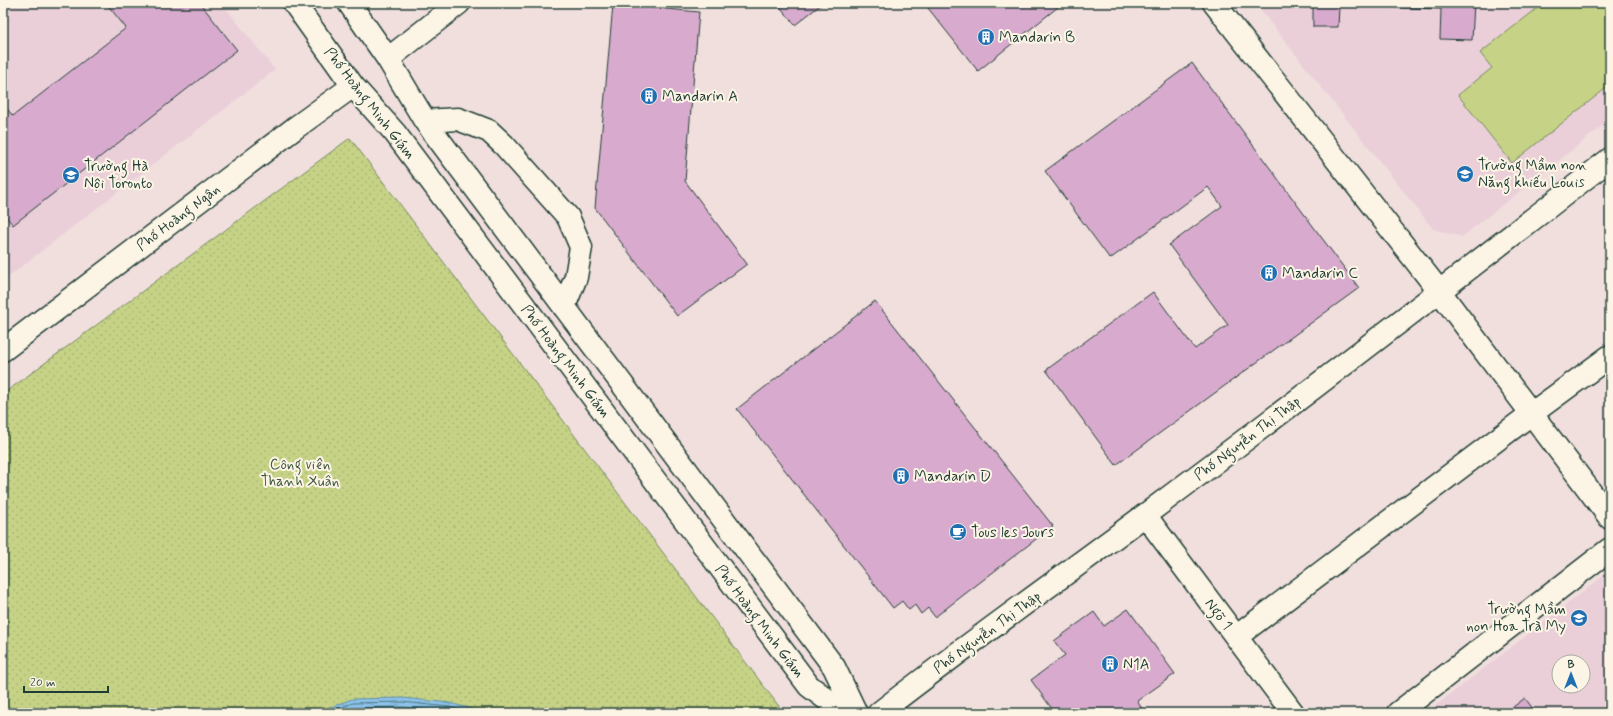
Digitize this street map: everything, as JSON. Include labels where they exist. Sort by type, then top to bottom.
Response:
[{"type":"street","name":"Phố Hoàng Minh Giám","points":[[294,3],[353,86],[400,140],[809,686],[845,713]]},
{"type":"street","name":"Phố Hoàng Minh Giám","points":[[349,3],[388,59],[425,121],[834,667],[856,713]]},
{"type":"street","points":[[388,59],[459,3]]},
{"type":"street","points":[[1214,3],[1440,292],[1610,518]]},
{"type":"street","name":"Phố Hoàng Ngân","points":[[3,350],[289,132],[353,86]]},
{"type":"street","points":[[425,121],[458,119],[489,131],[504,145],[568,217],[581,247],[576,277],[564,307]]},
{"type":"street","name":"Phố Nguyễn Thị Thập","points":[[879,713],[932,672],[1145,515],[1440,292],[1610,158]]},
{"type":"street","points":[[1236,637],[1610,356]]},
{"type":"street","name":"Ngõ 1","points":[[1145,515],[1293,713]]},
{"type":"street","points":[[1398,713],[1610,549]]},
{"type":"shaded area","name":"Trường Hà Nội Toronto","points":[[3,3],[222,3],[275,70],[3,281]]},
{"type":"shaded area","name":"Trường Mầm non Năng khiếu Louis","points":[[1255,3],[1610,3],[1610,120],[1462,237],[1433,229]]},
{"type":"shaded area","name":"Trường Mầm non Hoa Trà My","points":[[1610,573],[1610,713],[1426,713],[1606,574]]},
{"type":"green space","points":[[1544,3],[1610,3],[1610,85],[1512,163],[1458,95],[1492,68],[1480,53]]},
{"type":"green space","name":"Công viên Thanh Xuân","points":[[350,138],[784,713],[3,713],[3,394]]},
{"type":"water","points":[[403,698],[450,703],[486,713],[315,713],[352,699]]},
{"type":"building","points":[[106,3],[200,3],[237,50],[13,225],[3,213],[3,104],[13,116],[126,28]]},
{"type":"building","points":[[777,3],[823,3],[795,25]]},
{"type":"building","name":"Mandarin B","points":[[924,3],[1063,3],[978,71]]},
{"type":"building","points":[[1313,3],[1474,3],[1472,40],[1440,39],[1441,9],[1339,6],[1338,27],[1313,27]]},
{"type":"building","name":"Mandarin A","points":[[613,4],[699,12],[685,181],[747,264],[677,316],[595,208]]},
{"type":"building","name":"Mandarin C","points":[[1192,63],[1359,288],[1116,465],[1046,370],[1153,292],[1195,349],[1228,325],[1169,245],[1222,206],[1208,187],[1110,259],[1045,171]]},
{"type":"building","name":"Mandarin D","points":[[875,301],[1053,526],[935,617],[928,608],[921,614],[915,605],[909,610],[902,601],[893,608],[737,409]]},
{"type":"building","name":"N1A","points":[[1128,609],[1175,674],[1137,701],[1145,713],[1055,713],[1031,680],[1065,655],[1054,641],[1094,612],[1104,626]]},
{"type":"building","points":[[1525,698],[1536,713],[1505,713]]},
{"type":"place","name":"Mandarin B","points":[[986,37]]},
{"type":"place","name":"Mandarin A","points":[[649,96]]},
{"type":"place","name":"Trường Mầm non Năng khiếu Louis","points":[[1465,174]]},
{"type":"place","name":"Trường Hà Nội Toronto","points":[[71,175]]},
{"type":"place","name":"Mandarin C","points":[[1269,273]]},
{"type":"place","name":"Mandarin D","points":[[901,476]]},
{"type":"place","name":"Tous les Jours","points":[[958,532]]},
{"type":"place","name":"Trường Mầm non Hoa Trà My","points":[[1579,618]]},
{"type":"place","name":"N1A","points":[[1110,664]]}]
